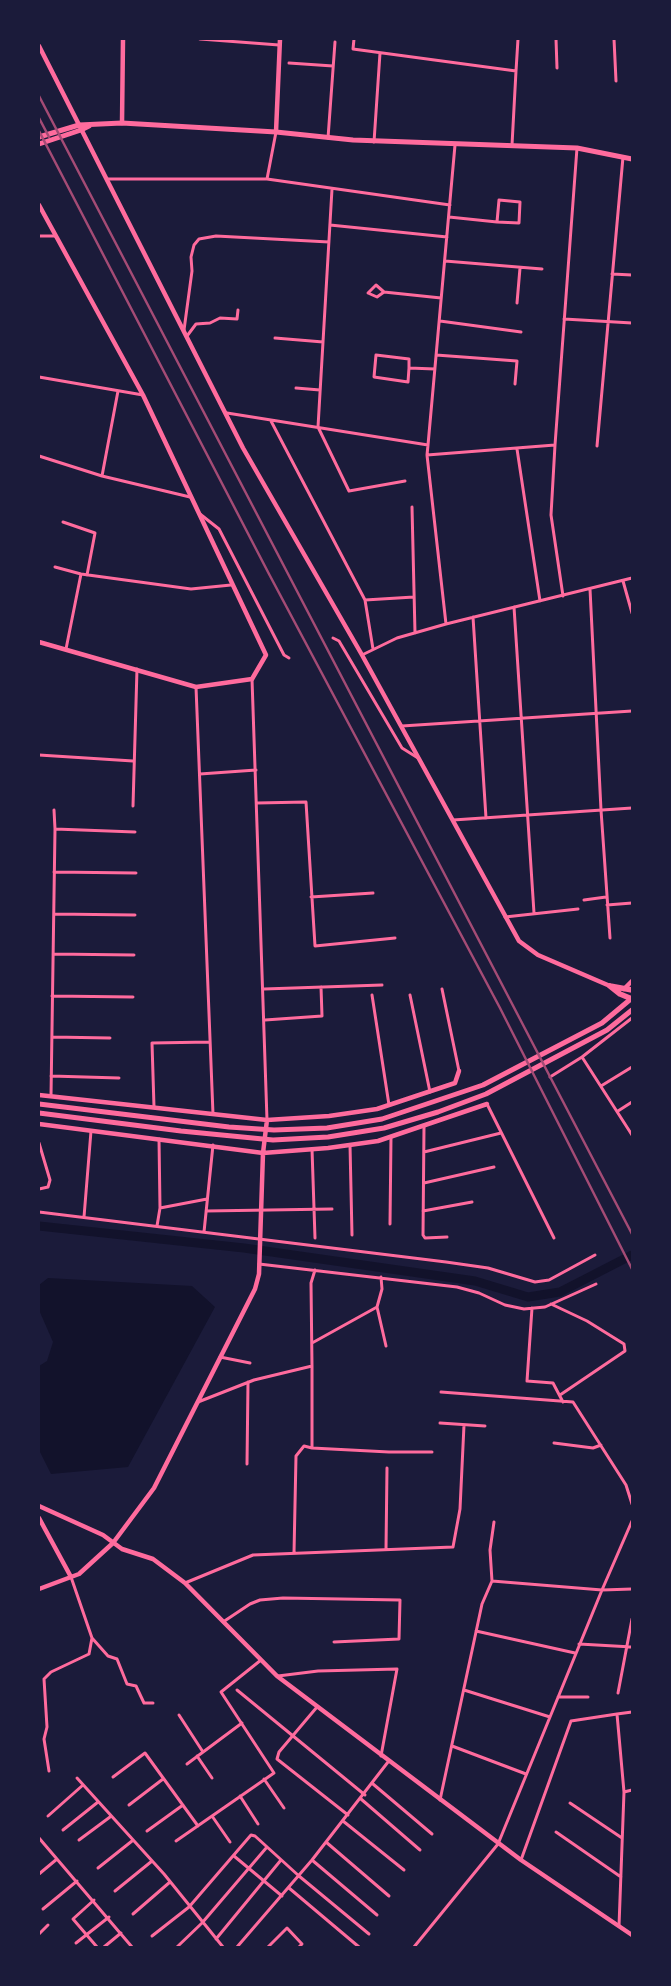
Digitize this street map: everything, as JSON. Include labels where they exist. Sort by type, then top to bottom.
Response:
[{"type":"main road","points":[[39,137],[90,125],[122,124],[276,132],[374,142],[577,148],[632,158]]},
{"type":"main road","points":[[39,144],[80,128]]},
{"type":"main road","points":[[610,986],[629,989]]},
{"type":"main road","points":[[610,986],[620,994],[632,998]]},
{"type":"main road","points":[[39,1104],[229,1127],[274,1130],[327,1128],[382,1119],[483,1086],[602,1023],[632,998]]},
{"type":"main road","points":[[39,1113],[200,1134],[274,1140],[328,1137],[384,1128],[486,1094],[607,1030],[632,1010]]},
{"type":"street","points":[[122,124],[123,39]]},
{"type":"street","points":[[200,39],[279,46]]},
{"type":"street","points":[[267,179],[276,132],[280,39]]},
{"type":"street","points":[[354,39],[353,48],[516,71]]},
{"type":"street","points":[[512,147],[518,39]]},
{"type":"street","points":[[556,39],[557,68]]},
{"type":"street","points":[[614,39],[616,81]]},
{"type":"street","points":[[328,138],[335,42]]},
{"type":"street","points":[[39,46],[243,448],[402,726],[519,941],[528,950],[610,986]]},
{"type":"street","points":[[374,142],[380,53]]},
{"type":"street","points":[[289,63],[333,66]]},
{"type":"street","points":[[446,624],[427,456],[456,145]]},
{"type":"street","points":[[563,596],[551,515],[577,148]]},
{"type":"street","points":[[597,446],[623,157]]},
{"type":"street","points":[[106,179],[267,179],[450,206]]},
{"type":"street","points":[[332,188],[318,428],[349,491],[405,481]]},
{"type":"street","points":[[449,217],[497,222],[519,223],[520,202],[499,200],[497,222]]},
{"type":"street","points":[[39,205],[142,396],[266,656],[252,679],[267,1120],[263,1153],[261,1241],[255,1289],[154,1488],[113,1543],[79,1574],[39,1588]]},
{"type":"street","points":[[330,225],[447,237]]},
{"type":"street","points":[[39,236],[56,236]]},
{"type":"street","points":[[184,330],[192,272],[191,257],[194,245],[199,239],[216,236],[329,242]]},
{"type":"street","points":[[445,261],[542,269]]},
{"type":"street","points":[[517,303],[520,268]]},
{"type":"street","points":[[612,274],[632,275]]},
{"type":"street","points":[[384,292],[441,298]]},
{"type":"street","points":[[187,336],[196,324],[210,323],[220,318],[237,319],[238,310]]},
{"type":"street","points":[[564,319],[632,323]]},
{"type":"street","points":[[439,321],[521,332]]},
{"type":"street","points":[[275,338],[323,342]]},
{"type":"street","points":[[376,355],[409,359],[409,368],[408,382],[374,377],[376,355]]},
{"type":"street","points":[[436,355],[516,361],[515,384]]},
{"type":"street","points":[[409,368],[435,369]]},
{"type":"street","points":[[39,378],[142,396]]},
{"type":"street","points":[[296,388],[320,390]]},
{"type":"street","points":[[102,476],[118,391]]},
{"type":"street","points":[[226,413],[428,445]]},
{"type":"street","points":[[270,420],[365,600],[373,649]]},
{"type":"street","points":[[427,456],[555,445]]},
{"type":"street","points":[[517,449],[540,601]]},
{"type":"street","points":[[39,456],[102,476],[190,497]]},
{"type":"street","points":[[412,507],[414,633]]},
{"type":"street","points":[[198,512],[219,529],[284,655],[290,658]]},
{"type":"street","points":[[63,522],[95,533],[87,575]]},
{"type":"street","points":[[55,568],[87,575],[191,589],[231,585]]},
{"type":"street","points":[[66,649],[81,574]]},
{"type":"street","points":[[362,655],[414,633],[632,578]]},
{"type":"street","points":[[623,580],[632,613]]},
{"type":"street","points":[[590,589],[601,810],[610,938]]},
{"type":"street","points":[[365,600],[414,597]]},
{"type":"street","points":[[514,607],[522,718],[526,815],[534,913]]},
{"type":"street","points":[[473,617],[486,818]]},
{"type":"street","points":[[333,638],[339,641],[402,748],[420,760]]},
{"type":"street","points":[[39,642],[196,687],[252,679]]},
{"type":"street","points":[[133,806],[137,669]]},
{"type":"street","points":[[196,687],[213,1114]]},
{"type":"street","points":[[402,726],[632,711]]},
{"type":"street","points":[[39,755],[133,761]]},
{"type":"street","points":[[200,774],[256,770]]},
{"type":"street","points":[[257,803],[306,802],[311,897],[316,946],[395,938]]},
{"type":"street","points":[[453,820],[632,808]]},
{"type":"street","points":[[51,1096],[54,810]]},
{"type":"street","points":[[55,829],[135,832]]},
{"type":"street","points":[[54,872],[136,873]]},
{"type":"street","points":[[311,897],[373,893]]},
{"type":"street","points":[[584,900],[606,897]]},
{"type":"street","points":[[607,905],[632,903]]},
{"type":"street","points":[[505,917],[578,909]]},
{"type":"street","points":[[53,914],[136,915]]},
{"type":"street","points":[[53,954],[134,955]]},
{"type":"street","points":[[620,994],[629,989],[632,981]]},
{"type":"street","points":[[264,989],[382,985]]},
{"type":"street","points":[[265,1020],[322,1016],[321,987]]},
{"type":"street","points":[[39,1095],[267,1120],[329,1116],[389,1105],[455,1083],[460,1071],[442,989]]},
{"type":"street","points":[[372,994],[389,1105]]},
{"type":"street","points":[[410,995],[430,1092]]},
{"type":"street","points":[[52,996],[133,997]]},
{"type":"street","points":[[550,1077],[582,1057],[632,1018]]},
{"type":"street","points":[[52,1037],[110,1038]]},
{"type":"street","points":[[154,1107],[152,1043],[210,1042]]},
{"type":"street","points":[[582,1057],[632,1135]]},
{"type":"street","points":[[601,1086],[632,1067]]},
{"type":"street","points":[[51,1076],[119,1078]]},
{"type":"street","points":[[618,1111],[632,1102]]},
{"type":"street","points":[[39,1124],[213,1145],[263,1153],[350,1145],[391,1137],[487,1104],[554,1238]]},
{"type":"street","points":[[424,1127],[423,1235],[425,1238],[447,1237]]},
{"type":"street","points":[[84,1217],[91,1130]]},
{"type":"street","points":[[424,1152],[501,1133]]},
{"type":"street","points":[[390,1224],[391,1137]]},
{"type":"street","points":[[158,1226],[160,1208],[159,1139]]},
{"type":"street","points":[[39,1143],[50,1180],[48,1187],[39,1189]]},
{"type":"street","points":[[204,1232],[213,1145]]},
{"type":"street","points":[[350,1145],[352,1235]]},
{"type":"street","points":[[312,1148],[315,1238]]},
{"type":"street","points":[[424,1182],[494,1166]]},
{"type":"street","points":[[160,1208],[207,1199]]},
{"type":"street","points":[[423,1211],[472,1202]]},
{"type":"street","points":[[206,1211],[314,1211],[332,1209]]},
{"type":"street","points":[[39,1212],[488,1268],[535,1282],[549,1280],[595,1255]]},
{"type":"street","points":[[259,1262],[457,1287],[479,1293],[505,1305],[524,1309],[552,1304],[596,1284]]},
{"type":"street","points":[[312,1448],[311,1283],[315,1270]]},
{"type":"street","points":[[382,1277],[382,1289],[376,1307],[386,1346]]},
{"type":"street","points":[[552,1304],[587,1321],[624,1344],[625,1351],[560,1395]]},
{"type":"street","points":[[312,1343],[376,1307]]},
{"type":"street","points":[[532,1308],[527,1381],[553,1383],[563,1402]]},
{"type":"street","points":[[220,1357],[250,1363]]},
{"type":"street","points":[[197,1403],[248,1382],[312,1366]]},
{"type":"street","points":[[247,1464],[248,1382]]},
{"type":"street","points":[[441,1392],[573,1402],[626,1485],[632,1504]]},
{"type":"street","points":[[440,1423],[485,1426]]},
{"type":"street","points":[[186,1583],[254,1555],[453,1547],[460,1509],[464,1425]]},
{"type":"street","points":[[554,1443],[593,1448],[601,1446]]},
{"type":"street","points":[[294,1553],[296,1456],[304,1446],[389,1452],[432,1452]]},
{"type":"street","points":[[386,1549],[387,1468]]},
{"type":"street","points":[[39,1506],[103,1535],[122,1549],[153,1559],[186,1583],[277,1676],[498,1844],[632,1935]]},
{"type":"street","points":[[39,1518],[71,1577],[92,1638],[108,1656],[117,1658],[127,1684],[136,1686],[144,1703],[153,1703]]},
{"type":"street","points":[[414,1947],[498,1844],[579,1644],[632,1521]]},
{"type":"street","points":[[440,1800],[482,1604],[492,1581],[490,1550],[494,1522]]},
{"type":"street","points":[[492,1581],[602,1590],[632,1589]]},
{"type":"street","points":[[223,1622],[250,1604],[260,1600],[283,1598],[400,1600],[399,1639],[334,1642]]},
{"type":"street","points":[[618,1693],[632,1619]]},
{"type":"street","points":[[476,1631],[576,1653]]},
{"type":"street","points":[[49,1771],[44,1739],[47,1728],[44,1679],[51,1672],[89,1654],[92,1638]]},
{"type":"street","points":[[579,1644],[632,1647]]},
{"type":"street","points":[[176,1841],[274,1773],[221,1692],[261,1660]]},
{"type":"street","points":[[277,1676],[318,1671],[397,1669],[381,1756]]},
{"type":"street","points":[[237,1690],[365,1795]]},
{"type":"street","points":[[464,1690],[550,1717]]},
{"type":"street","points":[[558,1697],[588,1697]]},
{"type":"street","points":[[317,1707],[279,1752],[277,1759],[348,1815]]},
{"type":"street","points":[[522,1860],[571,1721],[632,1712]]},
{"type":"street","points":[[617,1714],[622,1746],[624,1792],[619,1927]]},
{"type":"street","points":[[179,1715],[203,1752]]},
{"type":"street","points":[[187,1764],[242,1723]]},
{"type":"street","points":[[452,1746],[526,1774]]},
{"type":"street","points":[[113,1778],[145,1753],[198,1826]]},
{"type":"street","points":[[197,1756],[212,1778]]},
{"type":"street","points":[[237,1947],[299,1876],[365,1795],[388,1762]]},
{"type":"street","points":[[77,1778],[170,1882],[223,1947]]},
{"type":"street","points":[[129,1804],[163,1778]]},
{"type":"street","points":[[264,1779],[284,1808]]},
{"type":"street","points":[[373,1784],[432,1834]]},
{"type":"street","points":[[48,1816],[83,1785]]},
{"type":"street","points":[[624,1792],[632,1790]]},
{"type":"street","points":[[240,1796],[258,1824]]},
{"type":"street","points":[[361,1799],[420,1850]]},
{"type":"street","points":[[63,1830],[98,1802]]},
{"type":"street","points":[[570,1803],[623,1838]]},
{"type":"street","points":[[147,1831],[182,1805]]},
{"type":"street","points":[[212,1816],[230,1842]]},
{"type":"street","points":[[79,1840],[110,1817]]},
{"type":"street","points":[[343,1822],[404,1870]]},
{"type":"street","points":[[556,1832],[621,1877]]},
{"type":"street","points":[[152,1936],[189,1907],[251,1835],[369,1934]]},
{"type":"street","points":[[39,1838],[109,1917],[132,1947]]},
{"type":"street","points":[[98,1868],[132,1841]]},
{"type":"street","points":[[326,1842],[389,1896]]},
{"type":"street","points":[[177,1947],[202,1923],[267,1847]]},
{"type":"street","points":[[234,1856],[282,1896]]},
{"type":"street","points":[[39,1874],[57,1859]]},
{"type":"street","points":[[216,1939],[281,1860]]},
{"type":"street","points":[[312,1860],[377,1914]]},
{"type":"street","points":[[115,1891],[152,1862]]},
{"type":"street","points":[[44,1909],[77,1881]]},
{"type":"street","points":[[133,1914],[170,1882]]},
{"type":"street","points":[[289,1888],[359,1947]]},
{"type":"street","points":[[94,1900],[73,1919],[97,1947]]},
{"type":"street","points":[[76,1943],[109,1917]]},
{"type":"street","points":[[39,1934],[48,1925]]},
{"type":"street","points":[[268,1947],[287,1928],[304,1946]]},
{"type":"street","points":[[104,1947],[121,1933]]},
{"type":"street","points":[[299,1947],[304,1946]]},
{"type":"shaded area","points":[[48,1278],[192,1286],[215,1307],[128,1467],[51,1474],[39,1450],[39,1366],[47,1361],[53,1342],[39,1310],[39,1285]]},
{"type":"waterway","points":[[39,1226],[244,1248],[475,1281],[528,1297],[560,1292],[632,1255]]},
{"type":"railway","points":[[39,96],[632,1234]]},
{"type":"railway","points":[[39,118],[49,137]]},
{"type":"railway","points":[[39,131],[269,574],[500,1008],[632,1269]]}]
